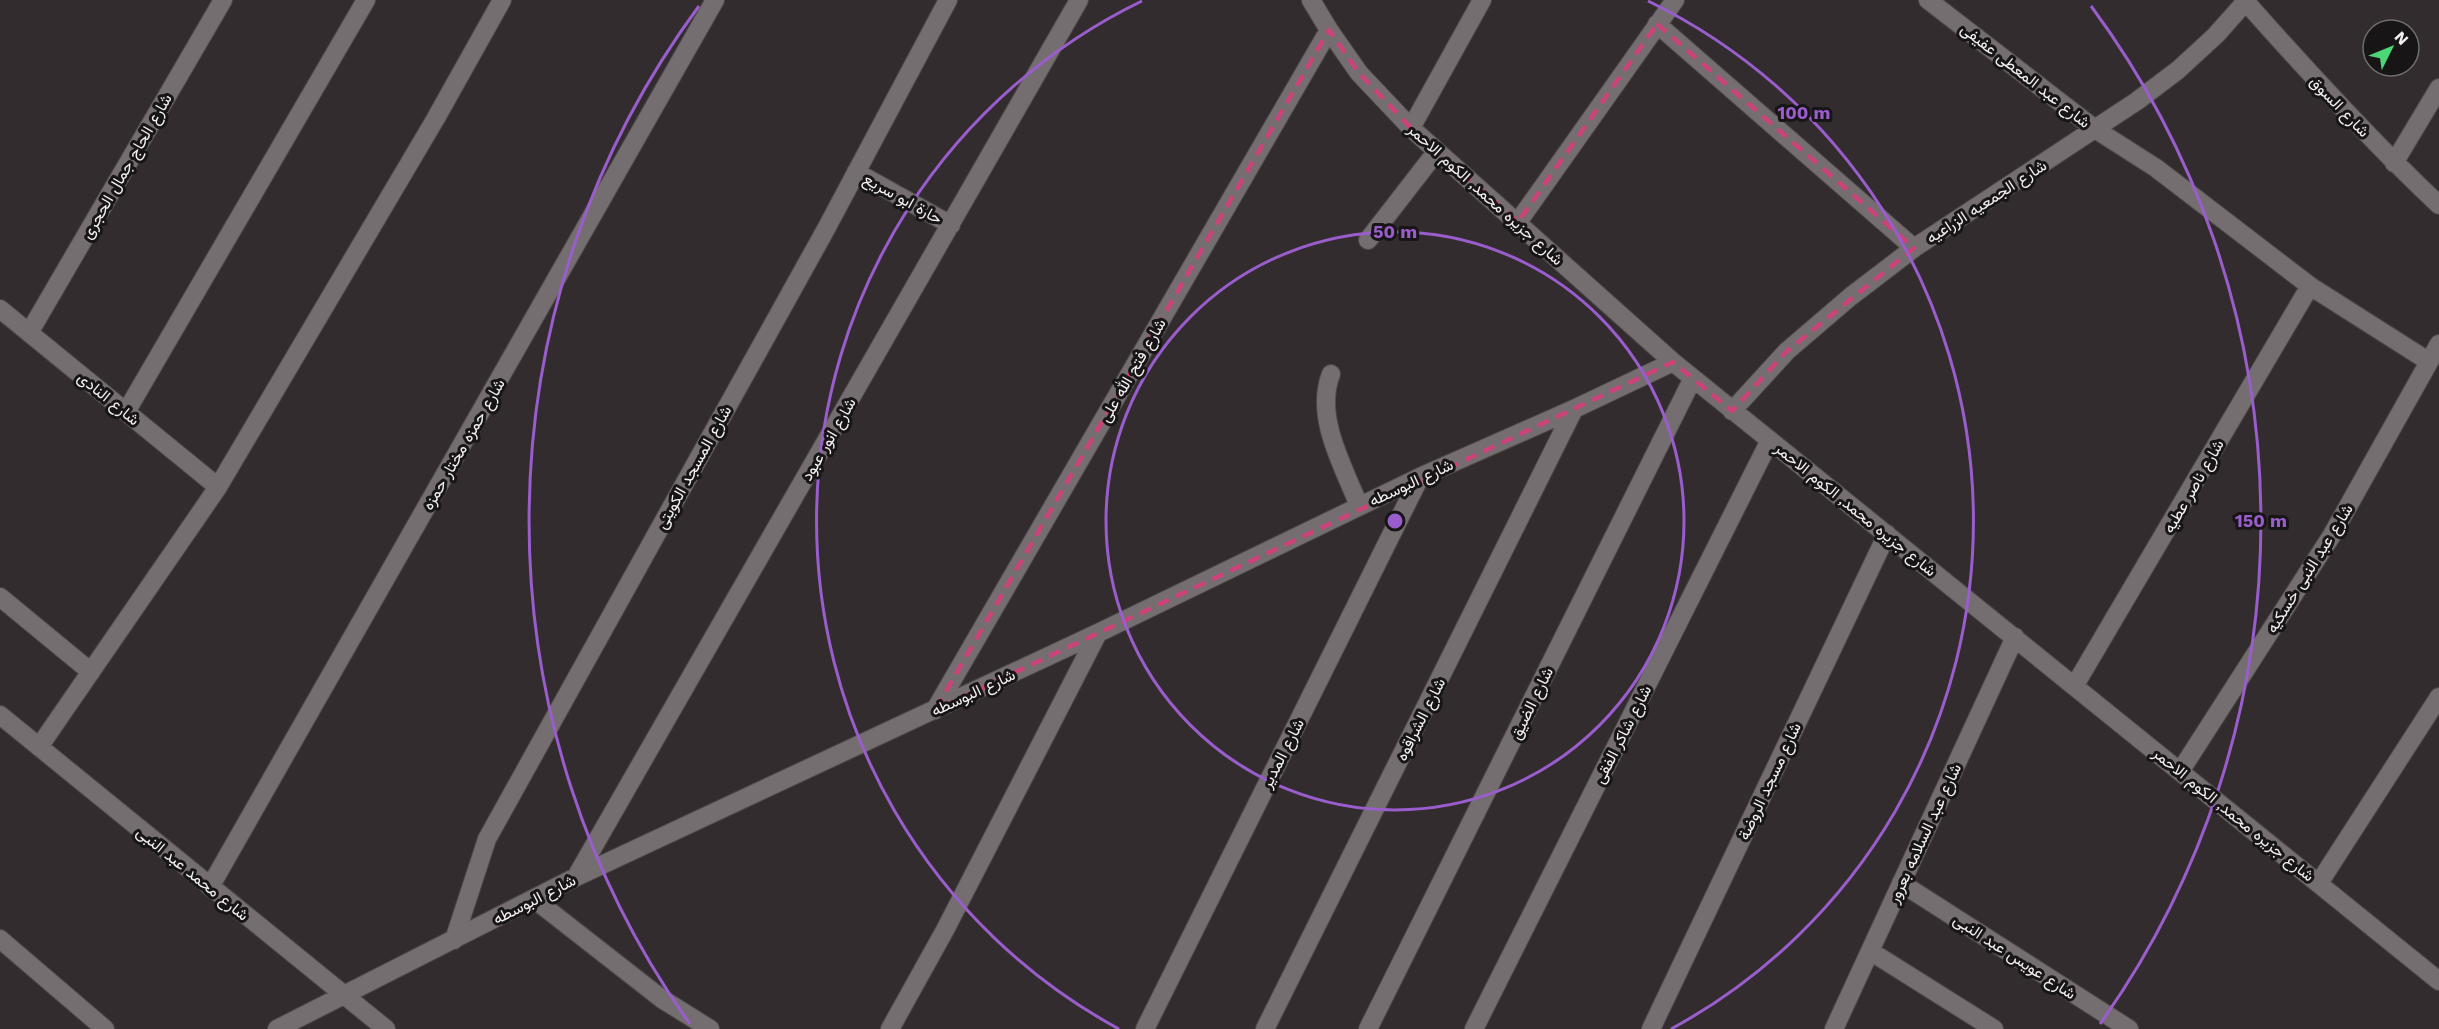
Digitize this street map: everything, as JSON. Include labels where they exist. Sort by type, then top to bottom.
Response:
[{"type":"street","name":"شارع الحاج جمال الحجرى","points":[[29,333],[223,0]]},
{"type":"street","points":[[126,412],[366,0]]},
{"type":"street","points":[[39,747],[218,487],[436,118],[502,0]]},
{"type":"street","name":"شارع حمزه مختار حمزه","points":[[210,887],[716,0]]},
{"type":"street","name":"شارع المسجد الكويتى","points":[[454,940],[487,838],[856,172],[948,0]]},
{"type":"street","name":"شارع انور عبود","points":[[576,878],[1079,0]]},
{"type":"street","name":"شارع جزيره محمد, الكوم الاحمر","points":[[1311,0],[1359,73],[1411,128],[1673,362],[2181,770],[2439,981]]},
{"type":"street","points":[[1411,128],[1482,0]]},
{"type":"street","points":[[1518,222],[1675,0]]},
{"type":"street","name":"شارع عبد المعطى عفيفى","points":[[1928,0],[2096,129],[2156,168],[2310,286],[2428,361]]},
{"type":"street","name":"شارع الجمعيه الزراعيه","points":[[1732,411],[1788,351],[1850,297],[1914,248],[2137,101],[2178,70],[2216,35],[2246,1]]},
{"type":"street","name":"شارع السوق","points":[[2246,1],[2318,84],[2394,163],[2439,205]]},
{"type":"street","points":[[1658,24],[1914,248]]},
{"type":"street","name":"شارع فتح الله على","points":[[935,710],[1329,30]]},
{"type":"street","points":[[2394,163],[2439,88]]},
{"type":"street","points":[[1368,240],[1437,151]]},
{"type":"street","name":"حارة ابو سريع","points":[[856,172],[951,225]]},
{"type":"street","name":"شارع ناصر عطيه","points":[[2075,685],[2310,286]]},
{"type":"street","name":"شارع النادى","points":[[0,309],[218,487]]},
{"type":"street","name":"شارع عبد النبى خسكيه","points":[[2181,770],[2332,535],[2439,344]]},
{"type":"street","name":"شارع البوسطه","points":[[277,1029],[576,878],[1098,633],[1420,477],[1673,362]]},
{"type":"street","points":[[1330,374],[1325,390],[1325,405],[1334,443],[1359,506]]},
{"type":"street","name":"شارع الضيق","points":[[1368,1029],[1693,378]]},
{"type":"street","name":"شارع الشراقوه","points":[[1264,1029],[1574,408]]},
{"type":"street","name":"شارع شاكر الفقى","points":[[1474,1029],[1770,440]]},
{"type":"street","name":"شارع المدير","points":[[1145,1029],[1420,477]]},
{"type":"street","name":"شارع مسجد الروضة","points":[[1651,1029],[1887,534]]},
{"type":"street","points":[[0,597],[91,672]]},
{"type":"street","points":[[890,1029],[956,909],[1098,633]]},
{"type":"street","name":"شارع عبد السلامه بعرور","points":[[1834,1029],[2015,637]]},
{"type":"street","points":[[2319,883],[2439,697]]},
{"type":"street","name":"شارع محمد عبد النبى","points":[[0,715],[386,1029]]},
{"type":"street","name":"شارع عويس عبد النبى","points":[[1901,883],[2129,1029]]},
{"type":"street","points":[[534,899],[662,999],[710,1029]]},
{"type":"street","points":[[0,939],[105,1029]]},
{"type":"street","points":[[1870,951],[1994,1029]]},
{"type":"highlighted area","points":[[1657,24],[1914,248],[1787,351],[1732,411],[1673,362],[935,710],[1329,30],[1359,73],[1411,128],[1518,222]]}]
